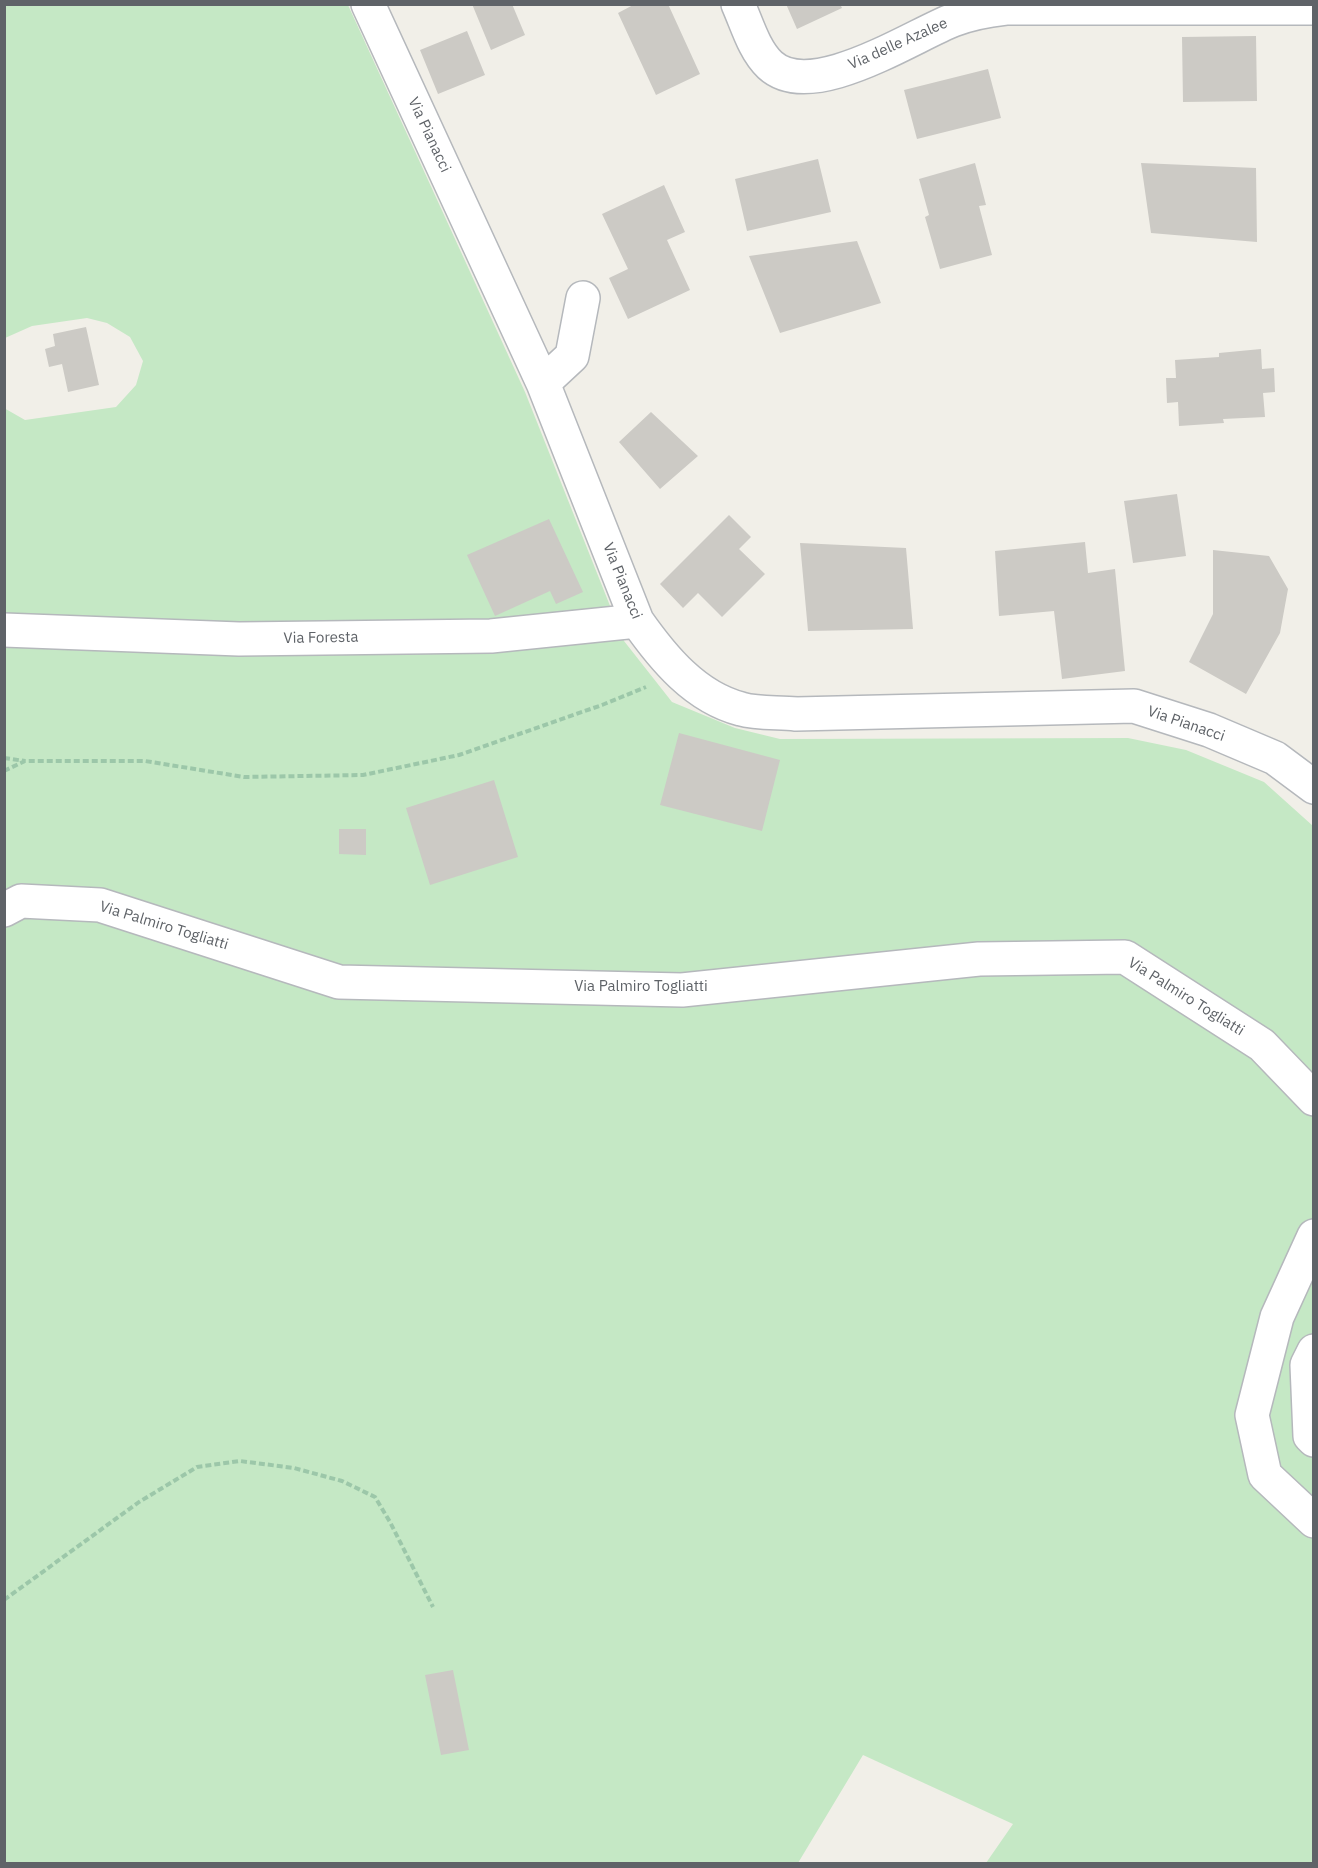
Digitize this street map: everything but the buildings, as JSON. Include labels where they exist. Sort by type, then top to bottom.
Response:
[{"type":"street","name":"Via Pianacci","points":[[368,4],[543,383],[637,621],[657,649],[679,673],[710,695],[741,709],[796,714],[1134,706],[1209,730],[1275,758],[1314,787]]},
{"type":"street","name":"Via delle Azalee","points":[[738,4],[762,57],[779,71],[798,77],[826,74],[861,63],[952,20],[970,13],[989,10],[1006,8],[1314,8]]},
{"type":"street","points":[[543,383],[572,356],[583,298]]},
{"type":"street","name":"Via Foresta","points":[[4,630],[239,639],[491,636],[637,621]]},
{"type":"street","name":"Via Palmiro Togliatti","points":[[4,910],[21,901],[100,905],[339,982],[682,990],[979,959],[1125,957],[1262,1045],[1314,1099]]},
{"type":"street","points":[[1314,1236],[1277,1317],[1252,1415],[1265,1475],[1314,1521]]},
{"type":"street","points":[[1314,1351],[1307,1365],[1311,1436],[1314,1440]]},
{"type":"path","points":[[4,758],[25,761],[145,761],[244,777],[363,774],[459,755],[602,705],[679,673]]},
{"type":"path","points":[[4,771],[25,761]]},
{"type":"path","points":[[4,1600],[139,1502],[197,1467],[240,1461],[294,1468],[342,1481],[375,1497],[433,1607]]},
{"type":"green space","points":[[5,5],[348,5],[525,392],[624,641],[672,702],[735,728],[780,739],[1128,738],[1186,750],[1264,782],[1313,826],[1313,1863],[986,1863],[1013,1824],[863,1755],[798,1863],[5,1863],[4,408],[25,420],[116,407],[136,385],[143,361],[130,337],[107,323],[87,318],[32,326],[5,338]]}]
